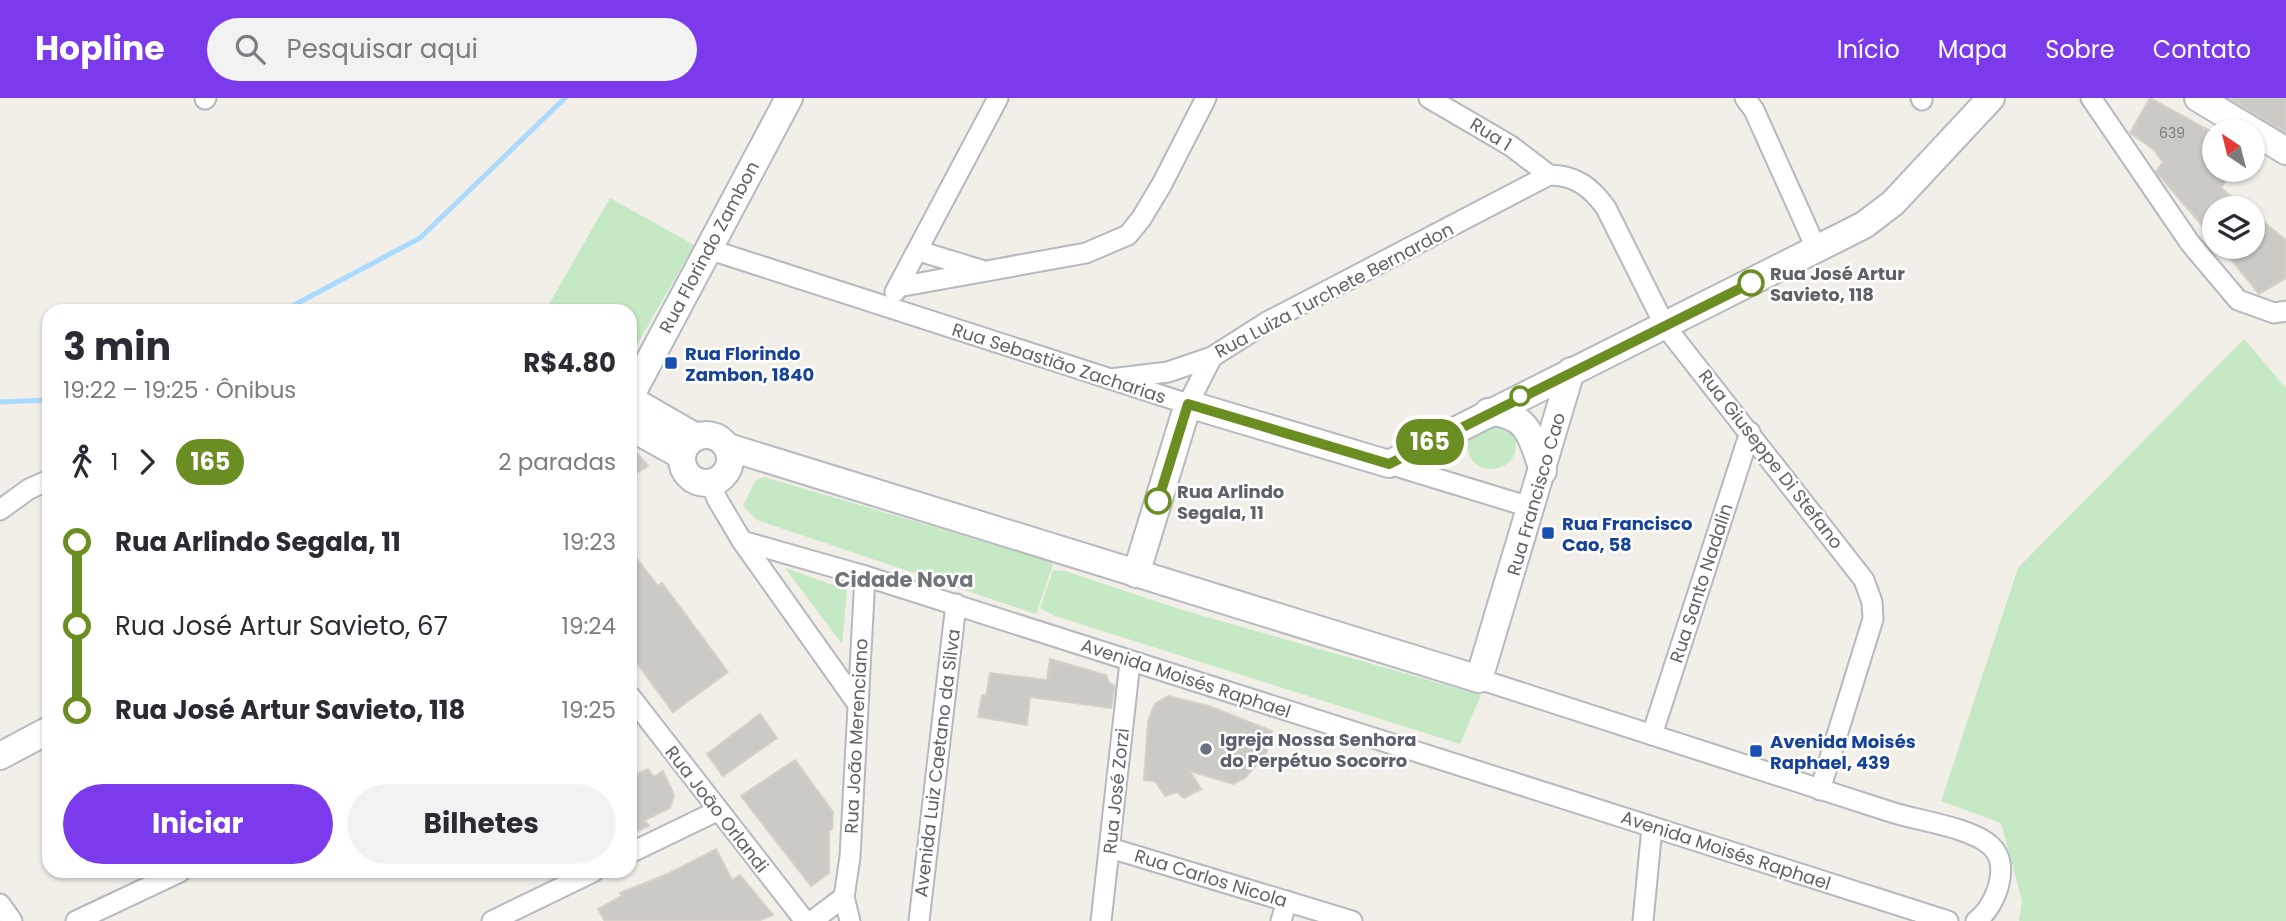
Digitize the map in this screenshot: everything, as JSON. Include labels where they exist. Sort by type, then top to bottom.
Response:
[{"type":"street","name":"Rua Florindo Zambon","points":[[637,385],[789,98]]},
{"type":"street","points":[[884,307],[919,251],[998,98]]},
{"type":"street","points":[[898,287],[1086,253],[1128,235],[1162,184],[1206,98]]},
{"type":"street","name":"Rua 1","points":[[1429,98],[1511,146],[1549,175]]},
{"type":"street","points":[[1745,98],[1754,110],[1817,250]]},
{"type":"street","points":[[1389,464],[1864,225],[1893,203],[1991,98]]},
{"type":"street","points":[[2091,98],[2190,243],[2238,300],[2274,313],[2286,311]]},
{"type":"street","points":[[2198,98],[2286,151]]},
{"type":"street","name":"Rua Giuseppe Di Stefano","points":[[1549,175],[1564,175],[1594,193],[1606,208],[1665,326],[1856,570],[1872,602],[1872,619],[1820,790]]},
{"type":"street","name":"Rua Luiza Turchete Bernardon","points":[[1110,379],[1168,372],[1212,357],[1267,322],[1549,175]]},
{"type":"street","name":"Rua Sebastião Zacharias","points":[[708,249],[1188,404],[1533,508]]},
{"type":"street","points":[[919,251],[981,270]]},
{"type":"street","points":[[1136,574],[1188,404],[1212,357]]},
{"type":"street","name":"Rua Francisco Cao","points":[[1479,679],[1533,508],[1571,371]]},
{"type":"street","points":[[637,404],[689,447]]},
{"type":"street","points":[[1488,412],[1502,412],[1521,421],[1532,440],[1543,471]]},
{"type":"street","points":[[637,429],[689,447],[714,436],[727,447],[1479,679],[1820,790],[1979,838],[1989,844],[1998,856],[1999,886],[1986,912],[1976,921]]},
{"type":"street","name":"Rua Santo Nadalin","points":[[1652,735],[1750,432]]},
{"type":"street","points":[[689,447],[687,473],[694,479],[711,482],[728,469],[727,447]]},
{"type":"street","points":[[711,482],[717,499],[742,541],[857,703]]},
{"type":"street","points":[[0,510],[42,483]]},
{"type":"street","name":"Avenida Moisés Raphael","points":[[742,541],[956,604],[1130,662],[1948,921]]},
{"type":"street","name":"Rua João Merenciano","points":[[850,921],[844,897],[850,857],[864,576]]},
{"type":"street","name":"Avenida Luiz Caetano da Silva","points":[[919,921],[956,604]]},
{"type":"street","name":"Rua José Zorzi","points":[[1101,921],[1130,662]]},
{"type":"street","name":"Rua João Orlandi","points":[[637,705],[805,921]]},
{"type":"street","points":[[0,756],[42,734]]},
{"type":"street","points":[[637,850],[717,811]]},
{"type":"street","points":[[1643,921],[1652,827]]},
{"type":"street","name":"Rua Carlos Nicola","points":[[1110,848],[1352,921]]},
{"type":"street","points":[[76,921],[167,878]]},
{"type":"street","points":[[492,921],[581,878]]},
{"type":"street","points":[[812,921],[844,897]]},
{"type":"street","points":[[1281,921],[1287,901]]},
{"type":"street","points":[[0,904],[12,921]]},
{"type":"green space","points":[[610,198],[694,245],[637,345],[637,304],[549,304]]},
{"type":"green space","points":[[2244,339],[2286,388],[2286,921],[2019,921],[2022,901],[2001,823],[1941,801],[2018,568]]},
{"type":"green space","points":[[1484,419],[1514,432],[1516,447],[1512,458],[1495,469],[1484,468],[1475,463],[1468,453],[1467,438]]},
{"type":"green space","points":[[764,477],[1054,562],[1036,614],[757,520],[743,506],[755,481]]},
{"type":"green space","points":[[785,568],[847,590],[842,644]]},
{"type":"green space","points":[[1053,570],[1065,571],[1179,609],[1481,695],[1460,744],[1055,616],[1040,608]]},
{"type":"building","points":[[2150,98],[2202,126],[2202,182],[2225,182],[2221,188],[2231,196],[2202,196],[2202,225],[2156,172],[2163,162],[2153,149],[2130,133]]},
{"type":"building","points":[[2229,98],[2286,98],[2286,133]]},
{"type":"building","points":[[2265,223],[2286,240],[2286,278],[2259,294],[2231,259],[2265,259]]},
{"type":"building","points":[[637,453],[648,466],[637,473]]},
{"type":"building","points":[[637,559],[658,586],[662,583],[728,672],[673,712],[637,663]]},
{"type":"building","points":[[1050,659],[1106,675],[1109,683],[1115,686],[1111,708],[1030,697],[1027,725],[978,717],[982,695],[986,696],[990,673],[1047,680]]},
{"type":"building","name":"Igreja Nossa Senhora do Perpétuo Socorro","points":[[1168,696],[1209,706],[1272,731],[1266,754],[1245,778],[1233,784],[1190,771],[1201,789],[1184,798],[1177,792],[1165,796],[1155,781],[1144,780],[1148,721],[1155,704]]},
{"type":"building","points":[[760,714],[777,738],[723,776],[707,754]]},
{"type":"building","points":[[795,760],[833,812],[832,829],[829,831],[829,873],[811,886],[741,796]]},
{"type":"building","points":[[648,769],[654,777],[663,771],[674,795],[670,808],[645,820],[649,826],[637,831],[637,774]]},
{"type":"building","points":[[716,849],[732,880],[740,875],[773,915],[758,921],[605,921],[598,909],[622,896],[620,893],[670,873]]},
{"type":"waterway","points":[[296,304],[420,238],[565,98]]},
{"type":"waterway","points":[[0,402],[42,400]]},
{"type":"bus line","name":"165","points":[[1158,501],[1188,404],[1389,464],[1488,412],[1751,283]]},
{"type":"place","name":"Rua José Artur Savieto, 118","points":[[1751,283]]},
{"type":"place","name":"Rua Florindo Zambon, 1840","points":[[671,363]]},
{"type":"place","name":"Rua Arlindo Segala, 11","points":[[1158,501]]},
{"type":"place","name":"Rua Francisco Cao, 58","points":[[1548,533]]},
{"type":"place","name":"Igreja Nossa Senhora do Perpétuo Socorro","points":[[1206,749]]},
{"type":"place","name":"Avenida Moisés Raphael, 439","points":[[1756,751]]},
{"type":"district","name":"Cidade Nova","points":[[904,579]]}]
